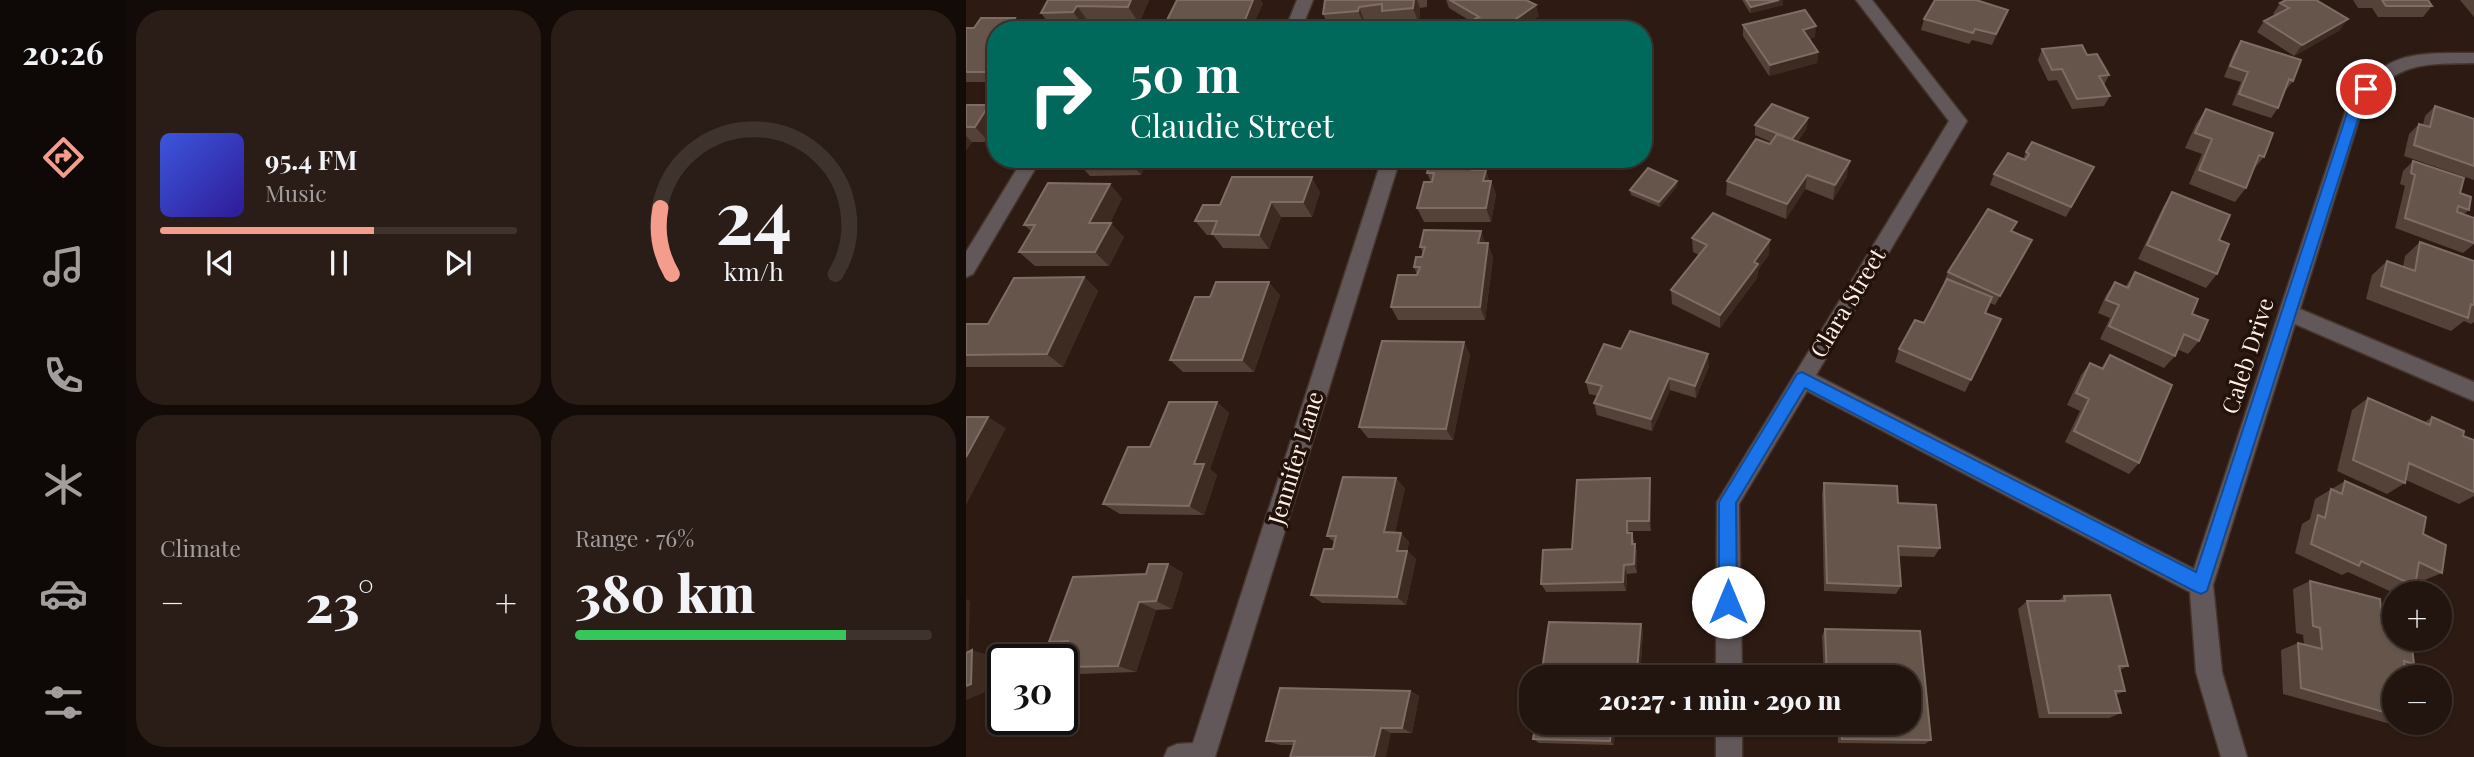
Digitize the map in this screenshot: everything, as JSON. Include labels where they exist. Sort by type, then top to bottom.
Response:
[{"type":"street","points":[[1297,21],[1305,0]]},
{"type":"street","name":"Clara Street","points":[[1729,665],[1728,502],[1958,121],[1864,0]]},
{"type":"street","name":"Caleb Drive","points":[[2234,757],[2209,672],[2201,584],[2354,110],[2366,89],[2385,70],[2418,59],[2474,58]]},
{"type":"street","points":[[966,270],[1027,168]]},
{"type":"street","name":"Jennifer Lane","points":[[1202,757],[1388,168]]},
{"type":"street","points":[[2289,313],[2474,392]]},
{"type":"street","points":[[1802,378],[2201,584]]},
{"type":"street","points":[[1729,735],[1729,757]]},
{"type":"street","points":[[1177,757],[1202,757]]},
{"type":"building","points":[[1048,0],[1131,0],[1128,7],[1077,6],[1073,12],[1041,13]]},
{"type":"building","points":[[1177,0],[1253,0],[1245,21],[1166,21]]},
{"type":"building","points":[[1325,0],[1414,0],[1413,8],[1382,11],[1382,4],[1359,7],[1358,11],[1323,14]]},
{"type":"building","points":[[1450,0],[1526,0],[1536,5],[1513,21],[1471,21],[1479,17]]},
{"type":"building","points":[[1746,0],[1779,0],[1751,7]]},
{"type":"building","points":[[1935,0],[1976,0],[2008,10],[1996,34],[1975,29],[1973,33],[1924,19]]},
{"type":"building","points":[[2286,0],[2316,0],[2348,19],[2302,45],[2264,21],[2289,8],[2280,3]]},
{"type":"building","points":[[2382,0],[2428,0],[2432,6],[2386,6]]},
{"type":"building","points":[[1805,10],[1816,26],[1803,30],[1818,52],[1770,65],[1743,25]]},
{"type":"building","points":[[981,18],[1015,18],[1013,21],[987,21],[987,72],[966,72],[966,28],[974,28]]},
{"type":"building","points":[[2241,41],[2301,60],[2293,81],[2289,79],[2278,108],[2239,94],[2248,72],[2230,66]]},
{"type":"building","points":[[2082,45],[2087,55],[2097,54],[2109,75],[2099,76],[2110,96],[2077,99],[2062,69],[2052,70],[2042,49]]},
{"type":"building","points":[[1772,104],[1808,118],[1792,139],[1755,125]]},
{"type":"building","points":[[966,105],[987,105],[975,127],[966,127]]},
{"type":"building","points":[[2435,106],[2474,119],[2474,166],[2414,145],[2419,124],[2430,127]]},
{"type":"building","points":[[2206,109],[2273,133],[2264,157],[2259,155],[2246,188],[2199,170],[2212,139],[2195,133]]},
{"type":"building","points":[[1777,134],[1850,161],[1835,185],[1807,175],[1787,204],[1727,181],[1756,139],[1770,144]]},
{"type":"building","points":[[2032,142],[2094,167],[2071,207],[1994,174],[2008,153],[2025,160]]},
{"type":"building","points":[[2413,161],[2464,178],[2460,193],[2471,197],[2469,210],[2458,206],[2457,212],[2474,218],[2474,243],[2405,218],[2415,175],[2411,173]]},
{"type":"building","points":[[1428,168],[1486,170],[1483,181],[1491,181],[1486,208],[1417,208],[1424,182],[1432,182],[1434,173],[1427,173]]},
{"type":"building","points":[[1648,168],[1677,181],[1659,202],[1630,190]]},
{"type":"building","points":[[1232,177],[1312,177],[1303,202],[1271,202],[1259,235],[1212,234],[1217,221],[1195,221],[1203,205],[1220,205]]},
{"type":"building","points":[[1048,183],[1110,184],[1089,223],[1111,223],[1095,252],[1019,252],[1035,225],[1024,225]]},
{"type":"building","points":[[2172,192],[2230,215],[2219,240],[2229,244],[2217,274],[2147,245]]},
{"type":"building","points":[[1988,209],[2017,222],[2011,231],[2032,240],[2000,296],[1948,272]]},
{"type":"building","points":[[1713,213],[1770,240],[1754,262],[1758,264],[1720,315],[1671,290],[1707,245],[1692,238]]},
{"type":"building","points":[[1424,230],[1481,231],[1478,243],[1488,243],[1480,307],[1391,307],[1398,275],[1417,275],[1420,267],[1414,267],[1416,257],[1422,257],[1425,247],[1420,247]]},
{"type":"building","points":[[2420,242],[2474,261],[2474,305],[2471,304],[2468,318],[2381,286],[2387,261],[2415,271]]},
{"type":"building","points":[[2135,272],[2198,299],[2192,314],[2208,320],[2199,341],[2184,334],[2175,356],[2109,326],[2119,305],[2106,300],[2115,282],[2128,288]]},
{"type":"building","points":[[1084,277],[1047,354],[966,355],[966,324],[988,324],[1014,278]]},
{"type":"building","points":[[1947,279],[1992,297],[1985,313],[2001,319],[1971,380],[1899,349],[1915,320],[1924,323]]},
{"type":"building","points":[[1216,282],[1269,282],[1242,360],[1170,360],[1195,297],[1210,297]]},
{"type":"building","points":[[1630,331],[1708,354],[1695,386],[1669,378],[1651,419],[1594,403],[1602,386],[1586,382],[1604,344],[1621,349]]},
{"type":"building","points":[[1382,341],[1464,342],[1446,429],[1359,427]]},
{"type":"building","points":[[2110,355],[2172,385],[2139,463],[2074,431],[2089,399],[2076,393],[2090,363],[2103,369]]},
{"type":"building","points":[[2368,398],[2430,425],[2432,417],[2464,431],[2463,436],[2474,440],[2474,492],[2409,463],[2405,483],[2353,460]]},
{"type":"building","points":[[1169,402],[1217,402],[1194,464],[1204,464],[1189,506],[1103,504],[1128,447],[1150,447]]},
{"type":"building","points":[[966,417],[988,417],[966,457]]},
{"type":"building","points":[[1343,477],[1396,478],[1384,532],[1401,533],[1397,551],[1407,551],[1397,597],[1311,595],[1324,549],[1333,549],[1336,536],[1327,536]]},
{"type":"building","points":[[1650,478],[1649,521],[1627,521],[1627,533],[1632,533],[1632,544],[1635,544],[1634,564],[1624,565],[1623,582],[1541,584],[1543,550],[1572,549],[1577,480]]},
{"type":"building","points":[[2345,481],[2426,517],[2423,534],[2446,545],[2442,573],[2419,562],[2416,581],[2404,581],[2361,561],[2359,566],[2311,544],[2318,515],[2325,518],[2331,489],[2342,494]]},
{"type":"building","points":[[1824,483],[1897,486],[1898,503],[1936,505],[1940,548],[1898,546],[1901,586],[1827,583]]},
{"type":"building","points":[[1149,564],[1168,564],[1156,601],[1139,602],[1118,666],[1078,667],[1078,644],[1067,644],[1068,641],[1049,642],[1073,577],[1146,574]]},
{"type":"building","points":[[2310,581],[2380,599],[2382,651],[2412,651],[2414,664],[2404,661],[2404,665],[2382,665],[2382,712],[2301,688],[2298,643],[2322,649],[2320,628],[2313,626]]},
{"type":"building","points":[[2110,595],[2128,666],[2119,666],[2125,691],[2115,691],[2121,713],[2049,713],[2027,601],[2065,601],[2064,596]]},
{"type":"building","points":[[1549,622],[1641,624],[1637,665],[1543,665]]},
{"type":"building","points":[[1825,629],[1920,631],[1931,740],[1842,739],[1842,735],[1921,735],[1921,665],[1826,665]]},
{"type":"building","points":[[972,650],[971,684],[966,686],[966,653]]},
{"type":"building","points":[[1280,688],[1410,691],[1402,728],[1381,728],[1374,757],[1290,757],[1295,741],[1266,741]]},
{"type":"building","points":[[1534,735],[1611,735],[1610,741],[1533,739]]},
{"type":"route","points":[[1728,602],[1728,502],[1802,378],[2201,584],[2354,110],[2366,89]]}]
